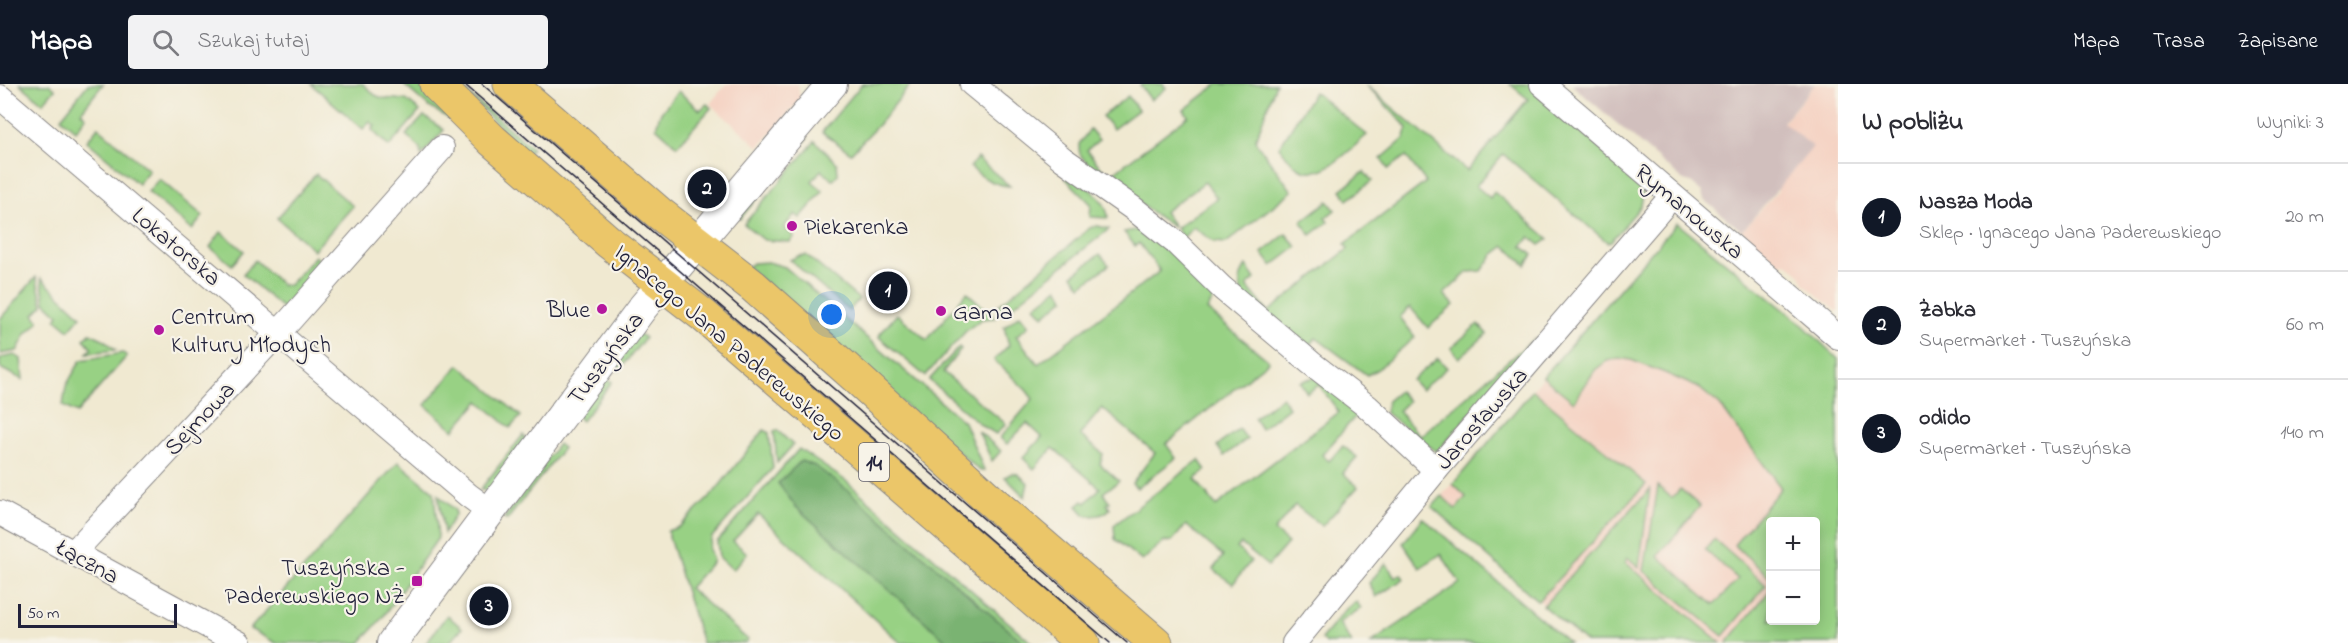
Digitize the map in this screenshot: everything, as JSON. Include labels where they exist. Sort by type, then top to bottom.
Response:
[{"type":"main road","name":"Ignacego Jana Paderewskiego","points":[[436,84],[492,140],[610,243],[704,316],[1083,643]]},
{"type":"main road","name":"14","points":[[510,84],[659,213],[797,324],[988,498],[1156,643]]},
{"type":"street","points":[[972,84],[1063,159],[1134,209],[1175,242],[1222,288],[1311,363],[1368,407],[1436,470]]},
{"type":"street","name":"Rymanowska","points":[[1542,84],[1838,337]]},
{"type":"street","name":"Tuszyńska","points":[[396,641],[625,330],[829,85]]},
{"type":"street","name":"Lokatorska","points":[[0,97],[468,495],[491,512]]},
{"type":"street","name":"Sejmowa","points":[[74,552],[278,332],[442,148]]},
{"type":"street","name":"Jarosławska","points":[[1294,643],[1436,470],[1672,196]]},
{"type":"street","name":"Łączna","points":[[0,513],[239,643]]},
{"type":"shaded area","points":[[726,84],[798,84],[800,100],[759,147],[710,104]]},
{"type":"shaded area","points":[[1571,84],[1815,84],[1783,122],[1813,147],[1742,231],[1704,200],[1702,192],[1691,183],[1684,181]]},
{"type":"shaded area","points":[[1815,84],[1838,84],[1838,312],[1804,284],[1801,275],[1791,266],[1785,262],[1779,263],[1742,231],[1778,191],[1783,123]]},
{"type":"shaded area","points":[[1615,294],[1809,459],[1818,517],[1766,517],[1766,625],[1820,625],[1820,529],[1838,643],[1588,643],[1432,507]]},
{"type":"green space","points":[[20,84],[49,84],[55,89],[43,103]]},
{"type":"green space","points":[[88,84],[103,84],[81,112],[86,117],[76,131],[61,118]]},
{"type":"green space","points":[[311,84],[363,84],[375,95],[382,98],[406,100],[420,111],[389,147],[372,130],[375,126],[370,122],[363,129]]},
{"type":"green space","points":[[403,84],[417,84],[437,101],[455,122],[429,107]]},
{"type":"green space","points":[[457,84],[532,148],[527,154]]},
{"type":"green space","points":[[862,84],[911,84],[879,124],[851,153],[822,132]]},
{"type":"green space","points":[[1141,84],[1163,84],[1166,88],[1151,100]]},
{"type":"green space","points":[[1218,84],[1276,84],[1255,141],[1292,191],[1226,243],[1214,242],[1193,227],[1183,238],[1176,228],[1217,198],[1205,182],[1164,212],[1173,227],[1094,169],[1080,154],[1079,148],[1079,144],[1090,129],[1099,140],[1087,150],[1108,177],[1188,116],[1184,110]]},
{"type":"green space","points":[[1365,84],[1467,171],[1528,99],[1510,84],[1531,84],[1635,180],[1643,194],[1641,206],[1611,241],[1607,242],[1503,154],[1476,186],[1490,198],[1494,192],[1549,239],[1540,245],[1530,237],[1522,246],[1533,255],[1526,265],[1505,246],[1493,255],[1482,271],[1468,272],[1444,294],[1454,305],[1428,328],[1410,307],[1400,317],[1415,337],[1378,369],[1367,375],[1316,338],[1306,348],[1242,295],[1240,283],[1246,266],[1255,279],[1247,286],[1268,312],[1348,249],[1345,244],[1426,182],[1406,156],[1388,169],[1381,159],[1404,139],[1408,128]]},
{"type":"green space","points":[[678,91],[700,110],[707,104],[711,108],[677,146],[656,127],[660,114]]},
{"type":"green space","points":[[1314,92],[1367,135],[1336,162],[1318,171],[1308,171],[1296,166],[1279,147]]},
{"type":"green space","points":[[1128,96],[1138,110],[1113,129],[1102,116]]},
{"type":"green space","points":[[424,116],[444,130],[421,156],[420,148],[406,135]]},
{"type":"green space","points":[[98,127],[149,170],[138,184],[87,141]]},
{"type":"green space","points":[[802,136],[808,138],[740,219],[736,215]]},
{"type":"green space","points":[[815,141],[837,163],[838,174],[833,180],[821,170],[812,181],[823,191],[800,218],[795,214],[784,227],[794,237],[790,242],[764,240],[744,224]]},
{"type":"green space","points":[[977,158],[1010,186],[989,180],[970,167]]},
{"type":"green space","points":[[1364,172],[1372,181],[1348,200],[1341,190]]},
{"type":"green space","points":[[316,174],[353,206],[314,250],[277,218]]},
{"type":"green space","points":[[1069,174],[1099,198],[1104,204],[1108,218],[1090,217],[1091,204],[1066,179]]},
{"type":"green space","points":[[159,179],[203,216],[192,230],[148,192]]},
{"type":"green space","points":[[1328,201],[1335,210],[1325,218],[1328,222],[1311,235],[1301,222]]},
{"type":"green space","points":[[1677,223],[1803,325],[1838,359],[1838,643],[1727,643],[1766,595],[1766,625],[1820,625],[1820,517],[1766,517],[1766,573],[1734,545],[1781,488],[1720,405],[1699,388],[1631,360],[1619,358],[1607,361],[1595,370],[1574,402],[1543,377]]},
{"type":"green space","points":[[1091,227],[1109,229],[1004,313],[998,306]]},
{"type":"green space","points":[[1141,229],[1148,232],[1216,295],[1207,310],[1269,361],[1166,444],[1176,458],[1137,488],[1132,483],[1155,453],[1102,408],[1080,435],[1103,454],[1100,464],[1119,481],[1103,493],[1110,502],[1107,504],[1110,509],[1099,515],[1085,515],[1077,506],[1083,501],[1086,503],[1100,488],[1053,448],[1034,469],[1023,458],[1042,437],[1027,423],[1007,444],[1000,438],[1033,399],[994,360],[1009,345],[1004,327],[1020,315],[1029,326],[1016,336],[1038,364],[1160,271],[1139,243],[1135,246],[1124,232]]},
{"type":"green space","points":[[221,232],[244,251],[232,265],[210,247]]},
{"type":"green space","points":[[1286,234],[1297,247],[1272,266],[1262,253]]},
{"type":"green space","points":[[1100,254],[1109,265],[1081,286],[1073,275]]},
{"type":"green space","points":[[806,255],[859,299],[849,311],[790,260]]},
{"type":"green space","points":[[315,256],[327,266],[287,312],[243,274],[255,260],[282,285],[289,285]]},
{"type":"green space","points":[[768,262],[785,267],[964,422],[984,470],[980,471],[747,267],[753,263]]},
{"type":"green space","points":[[36,277],[43,305],[34,314],[39,321],[26,334],[17,351],[0,354],[0,319]]},
{"type":"green space","points":[[41,278],[81,316],[69,330],[56,319],[59,315],[45,302]]},
{"type":"green space","points":[[1058,288],[1065,298],[1043,316],[1035,306]]},
{"type":"green space","points":[[967,292],[995,318],[982,319],[967,330],[925,376],[879,337],[897,314],[927,340]]},
{"type":"green space","points":[[1478,324],[1487,334],[1459,358],[1451,348]]},
{"type":"green space","points":[[636,332],[645,338],[619,371],[614,368]]},
{"type":"green space","points":[[90,333],[103,339],[116,350],[87,353],[92,348],[84,339]]},
{"type":"green space","points":[[1536,337],[1437,452],[1386,413],[1387,401],[1399,391],[1408,401],[1398,411],[1420,436]]},
{"type":"green space","points":[[959,347],[961,349],[943,372],[1006,424],[996,434],[981,425],[929,380]]},
{"type":"green space","points":[[123,353],[127,356],[77,413],[63,406],[66,386],[81,360]]},
{"type":"green space","points":[[15,355],[21,359],[23,380],[0,368],[0,358]]},
{"type":"green space","points":[[1438,358],[1447,368],[1421,390],[1412,380]]},
{"type":"green space","points":[[459,365],[521,416],[510,428],[479,401],[454,430],[425,405]]},
{"type":"green space","points":[[604,376],[612,382],[582,421],[577,417]]},
{"type":"green space","points":[[1314,377],[1360,411],[1322,455],[1329,461],[1343,446],[1357,457],[1343,473],[1358,487],[1322,526],[1295,505],[1274,531],[1288,543],[1268,566],[1241,544],[1237,548],[1251,561],[1233,584],[1213,569],[1223,556],[1186,525],[1172,541],[1163,542],[1142,561],[1115,539],[1114,525],[1199,460],[1206,470],[1195,479],[1216,506],[1339,412],[1319,385],[1307,393],[1300,382]]},
{"type":"green space","points":[[1533,390],[1646,484],[1538,601],[1432,507],[1442,496],[1456,509],[1466,497],[1453,484]]},
{"type":"green space","points":[[1282,397],[1289,407],[1261,429],[1254,418]]},
{"type":"green space","points":[[1239,429],[1247,439],[1224,456],[1217,446]]},
{"type":"green space","points":[[764,430],[769,433],[773,468],[712,537],[709,549],[713,561],[689,588],[748,640],[746,643],[702,643],[667,531],[679,527],[712,495]]},
{"type":"green space","points":[[777,430],[793,445],[777,463],[774,431]]},
{"type":"green space","points":[[978,431],[1001,451],[992,461]]},
{"type":"green space","points":[[523,435],[529,443],[489,491],[480,490]]},
{"type":"green space","points":[[558,444],[563,448],[507,520],[504,518]]},
{"type":"green space","points":[[799,449],[846,481],[1032,643],[901,643],[758,514],[733,541],[747,553],[733,570],[719,557],[717,542]]},
{"type":"green space","points":[[801,461],[815,466],[846,489],[1024,643],[949,643],[796,507],[778,483]]},
{"type":"green space","points":[[398,462],[434,492],[438,538],[383,617],[360,643],[276,643],[250,629]]},
{"type":"green space","points":[[1012,473],[1018,474],[1028,483],[1025,497],[1005,477]]},
{"type":"green space","points":[[1658,486],[1672,498],[1680,489],[1700,506],[1658,556],[1714,605],[1738,579],[1705,550],[1714,539],[1766,585],[1723,636],[1644,571]]},
{"type":"green space","points":[[1650,489],[1639,567],[1628,558],[1625,562],[1721,643],[1587,643],[1543,606]]},
{"type":"green space","points":[[438,495],[455,510],[455,515],[444,533]]},
{"type":"green space","points":[[1423,518],[1569,643],[1371,643],[1460,583],[1441,554],[1420,568],[1403,543]]},
{"type":"green space","points":[[1386,563],[1395,577],[1401,574],[1404,579],[1376,597],[1369,583]]},
{"type":"green space","points":[[1356,602],[1361,608],[1339,623],[1352,643],[1326,643],[1321,639],[1347,608]]},
{"type":"green space","points":[[447,615],[462,628],[449,643],[426,643]]},
{"type":"tram line","points":[[464,84],[1110,643]]},
{"type":"tram line","points":[[482,84],[1127,643]]},
{"type":"place","name":"Żabka","points":[[707,189]]},
{"type":"place","name":"Piekarenka","points":[[792,226]]},
{"type":"place","name":"Nasza Moda","points":[[888,291]]},
{"type":"place","name":"Blue","points":[[602,309]]},
{"type":"place","name":"Gama","points":[[941,311]]},
{"type":"place","name":"Centrum Kultury Młodych","points":[[159,330]]},
{"type":"place","name":"Tuszyńska - Paderewskiego NŻ","points":[[417,581]]},
{"type":"place","name":"odido","points":[[489,606]]}]
